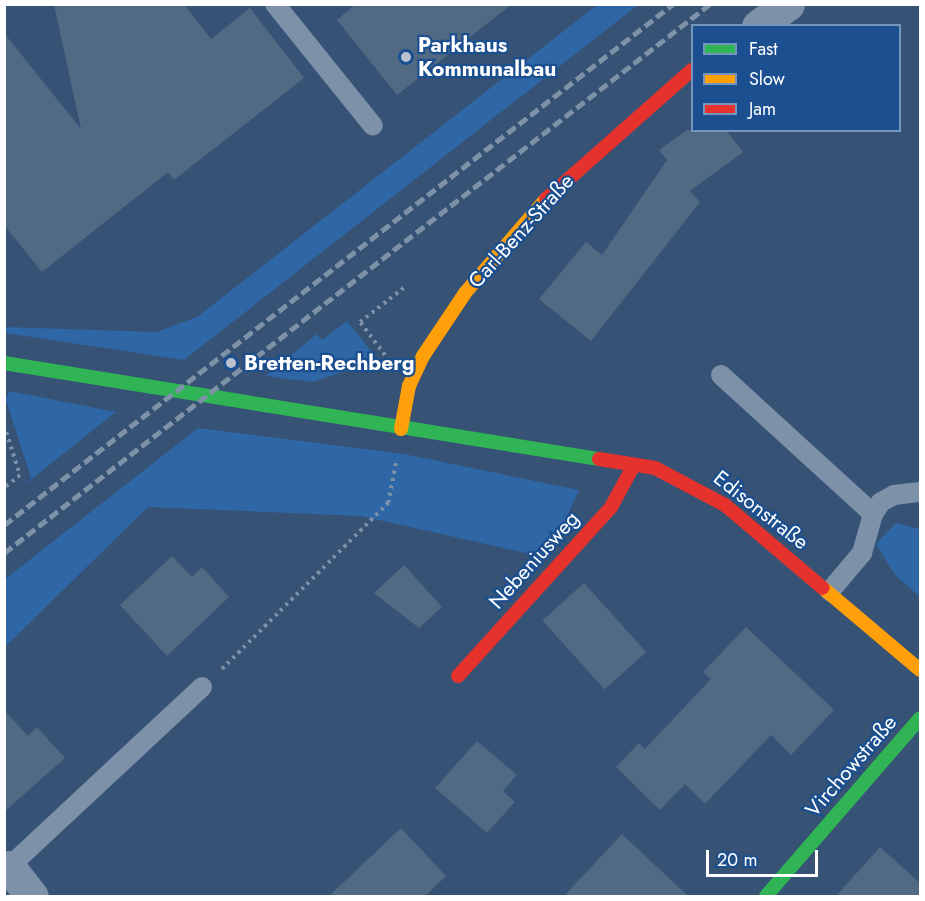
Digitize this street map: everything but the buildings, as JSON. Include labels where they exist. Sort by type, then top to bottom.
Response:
[{"type":"street","points":[[761,24],[788,4]]},
{"type":"street","name":"Carl-Benz-Straße","points":[[401,429],[409,386],[423,356],[465,293],[552,192],[691,72]]},
{"type":"street","name":"Edisonstraße","points":[[4,363],[634,465],[693,484],[830,591],[921,670]]},
{"type":"street","name":"Nebeniusweg","points":[[458,676],[610,507],[634,465]]},
{"type":"street","name":"Virchowstraße","points":[[766,897],[921,718]]},
{"type":"street","points":[[9,867],[32,897]]},
{"type":"lane","points":[[275,4],[372,126]]},
{"type":"lane","points":[[721,375],[873,514]]},
{"type":"lane","points":[[830,591],[862,553],[873,514],[894,495],[921,492]]},
{"type":"lane","points":[[9,867],[202,687]]},
{"type":"path","points":[[388,344],[380,348],[360,322],[406,286]]},
{"type":"path","points":[[4,425],[20,475],[4,488]]},
{"type":"path","points":[[202,687],[388,503],[396,460]]},
{"type":"shaded area","points":[[597,5],[638,5],[184,360],[5,333],[5,327],[156,332],[197,317]]},
{"type":"shaded area","points":[[347,321],[372,352],[371,363],[312,382],[265,376],[317,334],[322,340]]},
{"type":"shaded area","points":[[9,391],[116,412],[5,500],[31,478],[6,400]]},
{"type":"shaded area","points":[[198,428],[404,454],[579,490],[548,558],[361,516],[148,507],[5,647],[5,579]]},
{"type":"shaded area","points":[[896,523],[920,529],[920,597],[895,575],[876,544]]},
{"type":"railway","points":[[4,525],[673,4]]},
{"type":"railway","points":[[4,553],[710,4]]},
{"type":"traffic: fast","points":[[4,363],[599,459]]},
{"type":"traffic: fast","points":[[766,896],[920,718]]},
{"type":"traffic: slow","points":[[401,429],[409,386],[423,356],[465,293],[546,199]]},
{"type":"traffic: slow","points":[[823,588],[920,670]]},
{"type":"traffic: jam","points":[[546,199],[691,71]]},
{"type":"traffic: jam","points":[[599,459],[655,468],[725,505],[823,588]]},
{"type":"traffic: jam","points":[[458,676],[611,507],[634,465]]},
{"type":"place","name":"Parkhaus Kommunalbau","points":[[406,57]]},
{"type":"place","name":"Bretten-Rechberg","points":[[231,363]]}]
